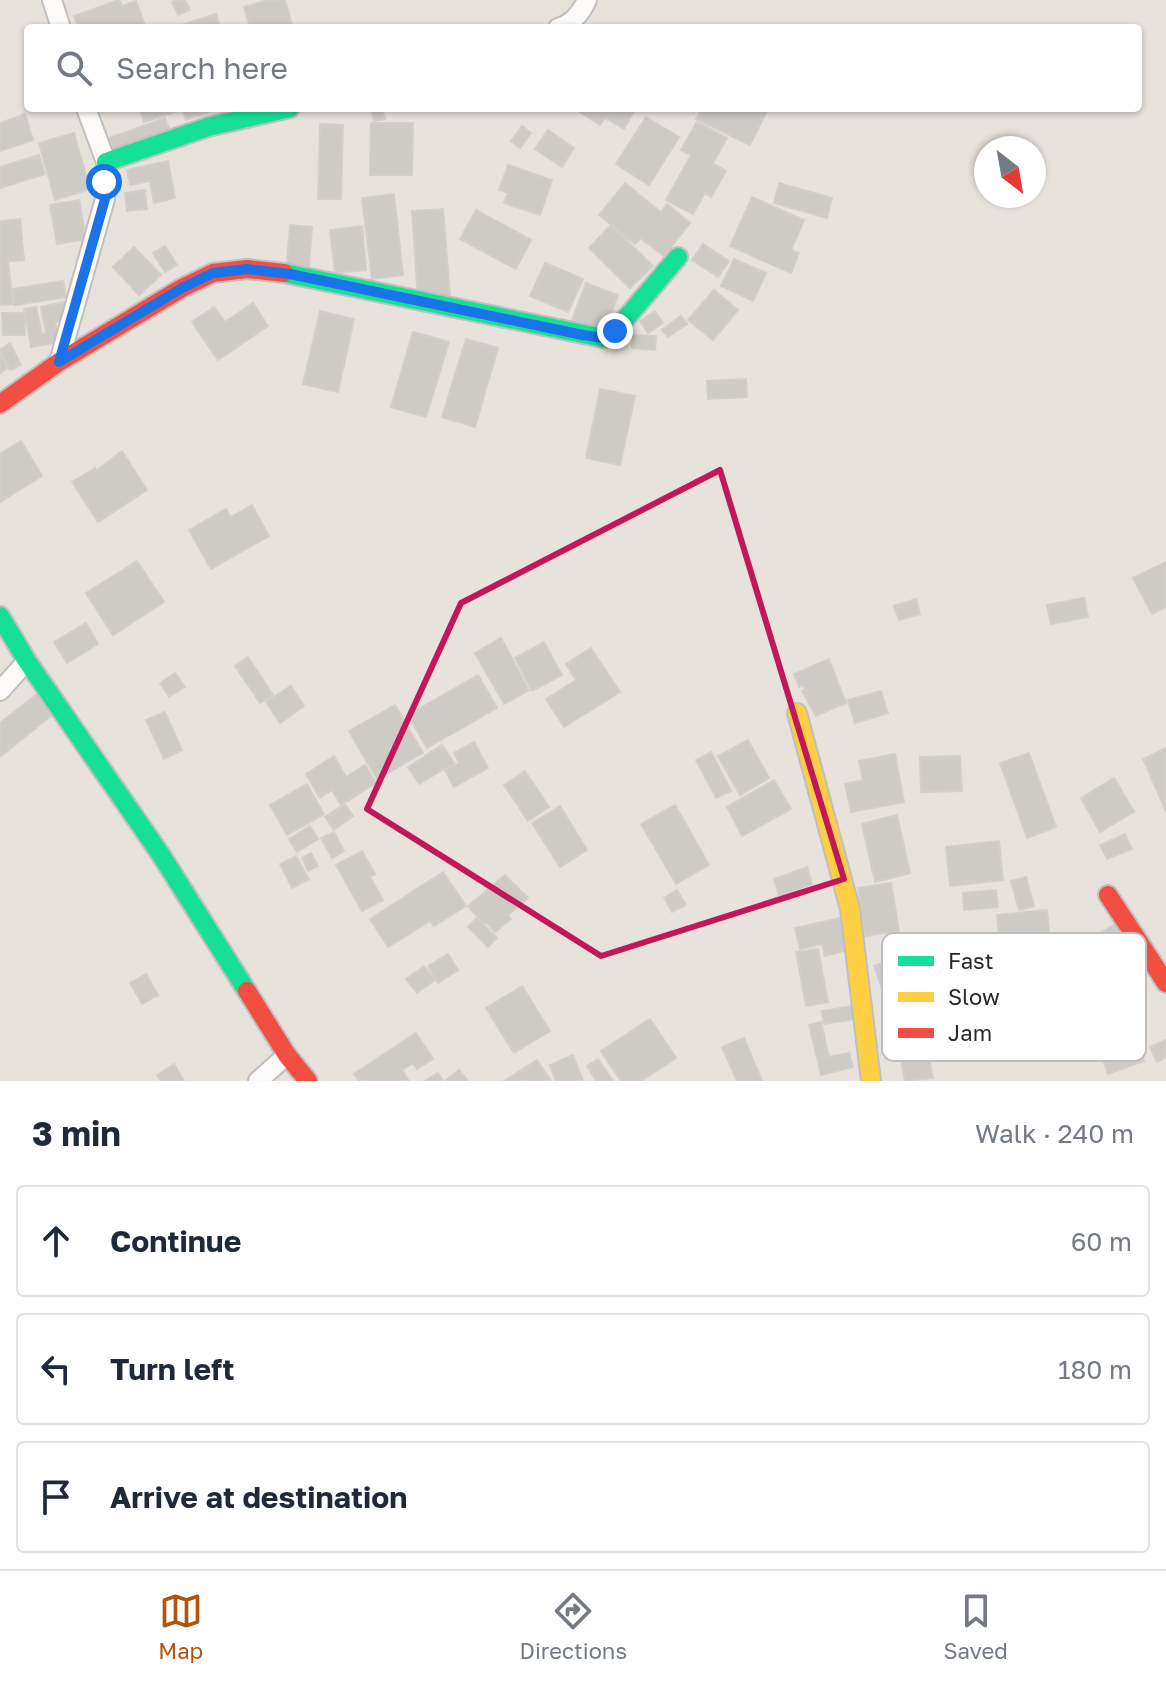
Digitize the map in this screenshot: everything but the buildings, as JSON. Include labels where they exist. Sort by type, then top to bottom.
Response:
[{"type":"street","points":[[52,0],[60,24]]},
{"type":"street","points":[[568,24],[580,13],[587,0]]},
{"type":"street","points":[[59,362],[105,199],[106,162],[87,112]]},
{"type":"street","points":[[106,162],[208,127],[273,112]]},
{"type":"street","points":[[0,404],[59,362],[182,288],[213,273],[247,269],[290,274],[603,338],[615,331],[678,257]]},
{"type":"street","points":[[0,616],[27,661],[161,855],[287,1055],[308,1081]]},
{"type":"street","points":[[0,691],[27,661]]},
{"type":"street","points":[[797,713],[850,909],[871,1081]]},
{"type":"street","points":[[1108,895],[1134,933]]},
{"type":"street","points":[[1146,951],[1165,979]]},
{"type":"street","points":[[258,1081],[287,1055]]},
{"type":"highlighted area","points":[[720,470],[844,879],[601,956],[367,809],[461,603]]},
{"type":"traffic: fast","points":[[106,162],[208,127],[273,112]]},
{"type":"traffic: fast","points":[[284,273],[603,338],[615,331],[678,257]]},
{"type":"traffic: fast","points":[[0,616],[27,661],[161,855],[247,991]]},
{"type":"traffic: slow","points":[[797,713],[850,909],[871,1081]]},
{"type":"traffic: jam","points":[[0,404],[59,362],[182,288],[213,273],[247,269],[284,273]]},
{"type":"traffic: jam","points":[[1108,895],[1133,933]]},
{"type":"traffic: jam","points":[[1146,953],[1166,983]]},
{"type":"traffic: jam","points":[[247,991],[287,1055],[308,1081]]},
{"type":"route","points":[[104,182],[105,199],[59,362],[182,288],[213,273],[247,269],[290,274],[583,335],[603,338],[615,331]]}]
